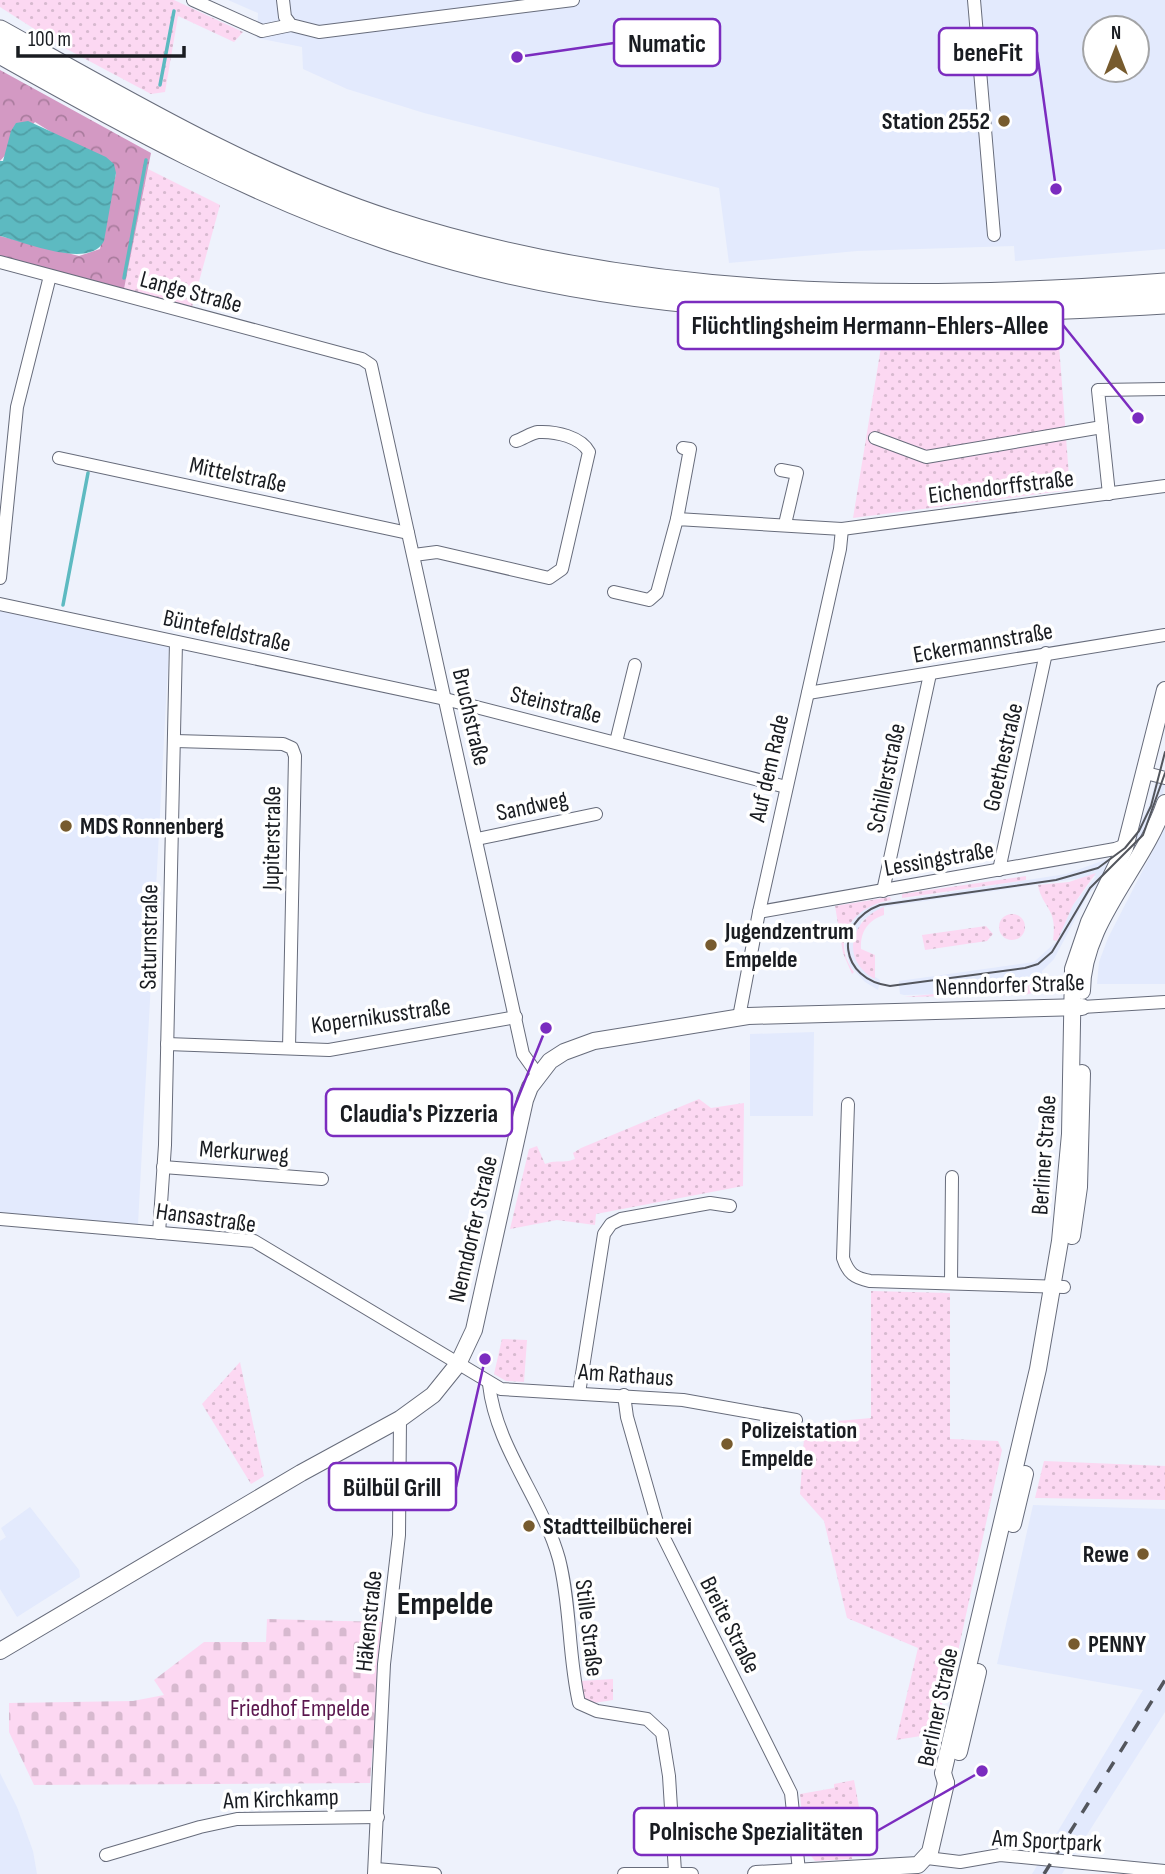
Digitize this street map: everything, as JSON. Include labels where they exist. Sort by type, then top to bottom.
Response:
[{"type":"highway","points":[[0,20],[49,59]]},
{"type":"highway","points":[[0,31],[115,97],[249,164],[317,194],[419,230],[553,264],[678,283],[828,293],[961,294],[1165,284]]},
{"type":"highway","points":[[1,53],[169,145],[279,199],[386,239],[544,280],[676,301],[789,309],[960,312],[1165,303]]},
{"type":"street","points":[[193,0],[262,31],[290,25],[319,32],[573,0]]},
{"type":"street","points":[[283,0],[285,17],[290,25]]},
{"type":"street","points":[[974,0],[995,235]]},
{"type":"street","name":"Lange Straße","points":[[0,262],[362,359],[370,365]]},
{"type":"street","points":[[0,578],[17,407],[50,276]]},
{"type":"street","name":"Bruchstraße","points":[[370,365],[523,1054],[538,1075]]},
{"type":"street","points":[[1109,494],[1098,390],[1165,388]]},
{"type":"street","points":[[875,438],[926,457],[1102,427]]},
{"type":"street","points":[[414,555],[437,552],[549,578],[562,569],[589,452],[585,444],[576,438],[538,432],[516,441]]},
{"type":"street","points":[[614,592],[649,600],[657,593],[677,519],[677,504],[691,450],[683,448]]},
{"type":"street","name":"Mittelstraße","points":[[59,458],[408,533]]},
{"type":"street","points":[[781,470],[797,473],[785,524]]},
{"type":"street","name":"Eichendorffstraße","points":[[677,519],[842,528],[1165,486]]},
{"type":"street","name":"Auf dem Rade","points":[[739,1017],[786,787],[841,549],[842,528]]},
{"type":"street","name":"Büntefeldstraße","points":[[0,604],[445,699]]},
{"type":"street","name":"Eckermannstraße","points":[[808,693],[1165,635]]},
{"type":"street","name":"Saturnstraße","points":[[159,1233],[167,1044],[176,642]]},
{"type":"street","name":"Goethestraße","points":[[999,870],[1046,653]]},
{"type":"street","name":"Steinstraße","points":[[616,742],[635,665]]},
{"type":"street","name":"Schillerstraße","points":[[883,891],[930,674]]},
{"type":"street","name":"Berliner Straße","points":[[927,1858],[946,1783],[952,1780],[1030,1455],[1058,1286],[1079,1187],[1082,1125],[1073,970],[1078,950],[1126,845],[1165,690]]},
{"type":"street","name":"Steinstraße","points":[[445,699],[786,787]]},
{"type":"street","name":"Jupiterstraße","points":[[175,741],[283,744],[292,748],[295,756],[289,1048]]},
{"type":"street","points":[[1146,773],[1165,778]]},
{"type":"street","name":"Berliner Straße","points":[[1077,1007],[1090,951],[1165,803]]},
{"type":"street","name":"Sandweg","points":[[477,839],[596,814]]},
{"type":"street","name":"Lessingstraße","points":[[759,912],[1126,845]]},
{"type":"street","name":"Nenndorfer Straße","points":[[0,1651],[301,1473],[400,1419],[433,1395],[458,1364],[474,1330],[525,1100],[538,1075],[550,1061],[578,1045],[739,1017],[1165,1002]]},
{"type":"street","name":"Kopernikusstraße","points":[[167,1044],[329,1050],[516,1017]]},
{"type":"street","points":[[848,1104],[843,1258],[847,1270],[856,1278],[870,1281],[1058,1286]]},
{"type":"street","name":"Merkurweg","points":[[163,1167],[322,1179]]},
{"type":"street","points":[[951,1282],[952,1177]]},
{"type":"street","points":[[579,1393],[604,1234],[611,1224],[621,1219],[710,1203],[730,1206]]},
{"type":"street","name":"Hansastraße","points":[[0,1219],[254,1241],[458,1364]]},
{"type":"street","name":"Am Rathaus","points":[[458,1364],[501,1389],[683,1400],[796,1420]]},
{"type":"street","name":"Stille Straße","points":[[489,1384],[493,1412],[558,1557],[568,1609],[573,1677],[579,1703],[597,1711],[647,1719],[662,1733],[669,1776],[675,1872]]},
{"type":"street","name":"Breite Straße","points":[[624,1395],[627,1417],[658,1526],[791,1793],[799,1871]]},
{"type":"street","name":"Häkenstraße","points":[[375,1872],[384,1664],[399,1535],[400,1419]]},
{"type":"street","name":"Am Kirchkamp","points":[[106,1855],[209,1824],[237,1819],[378,1817]]},
{"type":"street","name":"Am Sportpark","points":[[927,1858],[960,1862],[1000,1856],[1165,1871]]},
{"type":"street","points":[[756,1874],[908,1867],[918,1866],[927,1858]]},
{"type":"street","points":[[375,1872],[435,1874]]},
{"type":"street","points":[[624,1874],[692,1874]]},
{"type":"shaded area","points":[[228,0],[1165,0],[1165,249],[1015,261],[1014,246],[857,251],[729,263],[719,188],[424,113],[347,89],[303,69],[302,47],[257,38],[258,13]]},
{"type":"shaded area","points":[[0,611],[169,646],[138,1224],[0,1214]]},
{"type":"shaded area","points":[[1157,776],[1165,778],[1158,808],[1132,854],[1089,893],[1054,959],[1042,971],[1042,984],[953,994],[904,995],[900,994],[899,981],[1034,962],[1057,941],[1073,905],[1096,876],[884,907],[861,921],[861,968],[880,980],[878,990],[865,982],[850,966],[845,946],[847,931],[858,913],[869,905],[1066,874],[1113,857],[1137,830],[1149,805]]},
{"type":"shaded area","points":[[1165,827],[1165,984],[1097,984],[1099,962],[1108,938]]},
{"type":"shaded area","points":[[814,1032],[813,1116],[750,1116],[750,1034]]},
{"type":"shaded area","points":[[1033,1505],[1165,1509],[1165,1712],[1062,1874],[1032,1874],[1143,1690],[997,1664]]},
{"type":"shaded area","points":[[30,1507],[79,1570],[80,1577],[17,1617],[0,1589],[0,1541],[6,1537],[1,1528]]},
{"type":"shaded area","points":[[0,1773],[17,1807],[33,1851],[37,1874],[0,1874]]},
{"type":"green space","points":[[0,0],[174,0],[243,32],[234,42],[178,16],[165,92],[151,94],[61,46],[0,7]]},
{"type":"green space","points":[[0,70],[151,153],[124,289],[0,256],[0,236],[79,256],[100,249],[116,173],[35,122],[0,161]]},
{"type":"green space","points":[[148,169],[220,205],[192,307],[124,289]]},
{"type":"green space","points":[[1059,345],[1070,490],[853,518],[881,347]]},
{"type":"green space","points":[[1096,873],[1073,905],[1057,941],[1053,940],[1052,915],[1038,885],[1069,882]]},
{"type":"green space","points":[[1026,876],[1026,880],[902,898],[902,894]]},
{"type":"green space","points":[[890,897],[891,900],[878,903],[857,916],[845,935],[844,946],[854,972],[852,974],[843,953],[835,906]]},
{"type":"green space","points":[[884,907],[884,915],[869,923],[861,943],[861,949],[875,955],[875,979],[857,962],[854,941],[863,921]]},
{"type":"green space","points":[[1012,914],[1021,918],[1025,927],[1021,936],[1012,940],[1003,936],[999,927],[1003,918]]},
{"type":"green space","points":[[986,926],[993,934],[987,941],[925,950],[922,935]]},
{"type":"green space","points":[[1042,984],[1035,992],[1025,995],[904,997]]},
{"type":"green space","points":[[699,1099],[711,1108],[744,1103],[743,1186],[596,1214],[595,1225],[557,1220],[510,1229],[529,1149],[537,1146],[545,1164],[575,1159],[573,1153],[581,1148]]},
{"type":"green space","points":[[871,1291],[950,1293],[950,1439],[998,1441],[1002,1450],[957,1656],[933,1734],[896,1740],[918,1648],[847,1618],[824,1521],[800,1494],[805,1424],[871,1418]]},
{"type":"green space","points":[[502,1339],[527,1340],[524,1382],[506,1381],[494,1374]]},
{"type":"green space","points":[[240,1362],[264,1476],[251,1484],[202,1404]]},
{"type":"green space","points":[[1044,1461],[1165,1466],[1165,1500],[1035,1498]]},
{"type":"green space","name":"Friedhof Empelde","points":[[267,1619],[382,1622],[370,1783],[34,1785],[9,1732],[9,1703],[133,1701],[164,1695],[154,1680],[204,1642],[266,1642]]},
{"type":"green space","points":[[613,1679],[613,1700],[594,1703],[584,1698],[580,1681]]},
{"type":"green space","points":[[854,1780],[862,1823],[857,1825],[858,1837],[854,1837],[852,1859],[815,1861],[805,1848],[800,1794],[834,1788],[834,1784]]},
{"type":"water","points":[[28,121],[106,157],[114,164],[116,173],[104,241],[97,249],[72,254],[56,252],[0,236],[0,161],[3,161],[11,131],[16,123]]},
{"type":"waterway","points":[[160,85],[174,11]]},
{"type":"waterway","points":[[124,278],[146,160]]},
{"type":"waterway","points":[[63,605],[88,473]]},
{"type":"tram line","points":[[1165,752],[1151,806],[1139,831],[1125,848],[1098,868],[1056,880],[880,905],[865,913],[854,924],[848,950],[852,962],[873,982],[890,986],[1038,964],[1052,952],[1090,888],[1143,835],[1165,773]]},
{"type":"railway","points":[[1044,1874],[1165,1680]]},
{"type":"place","name":"Numatic","points":[[517,57]]},
{"type":"place","name":"Station 2552","points":[[1004,121]]},
{"type":"place","name":"beneFit","points":[[1056,189]]},
{"type":"place","name":"Flüchtlingsheim Hermann-Ehlers-Allee","points":[[1138,418]]},
{"type":"place","name":"MDS Ronnenberg","points":[[66,826]]},
{"type":"place","name":"Jugendzentrum Empelde","points":[[711,945]]},
{"type":"place","name":"Claudia's Pizzeria","points":[[546,1028]]},
{"type":"place","name":"Bülbül Grill","points":[[485,1359]]},
{"type":"place","name":"Polizeistation Empelde","points":[[727,1444]]},
{"type":"place","name":"Stadtteilbücherei","points":[[529,1526]]},
{"type":"place","name":"Rewe","points":[[1143,1554]]},
{"type":"place","name":"PENNY","points":[[1074,1644]]},
{"type":"place","name":"Polnische Spezialitäten","points":[[982,1771]]},
{"type":"district","name":"Empelde","points":[[445,1604]]}]
